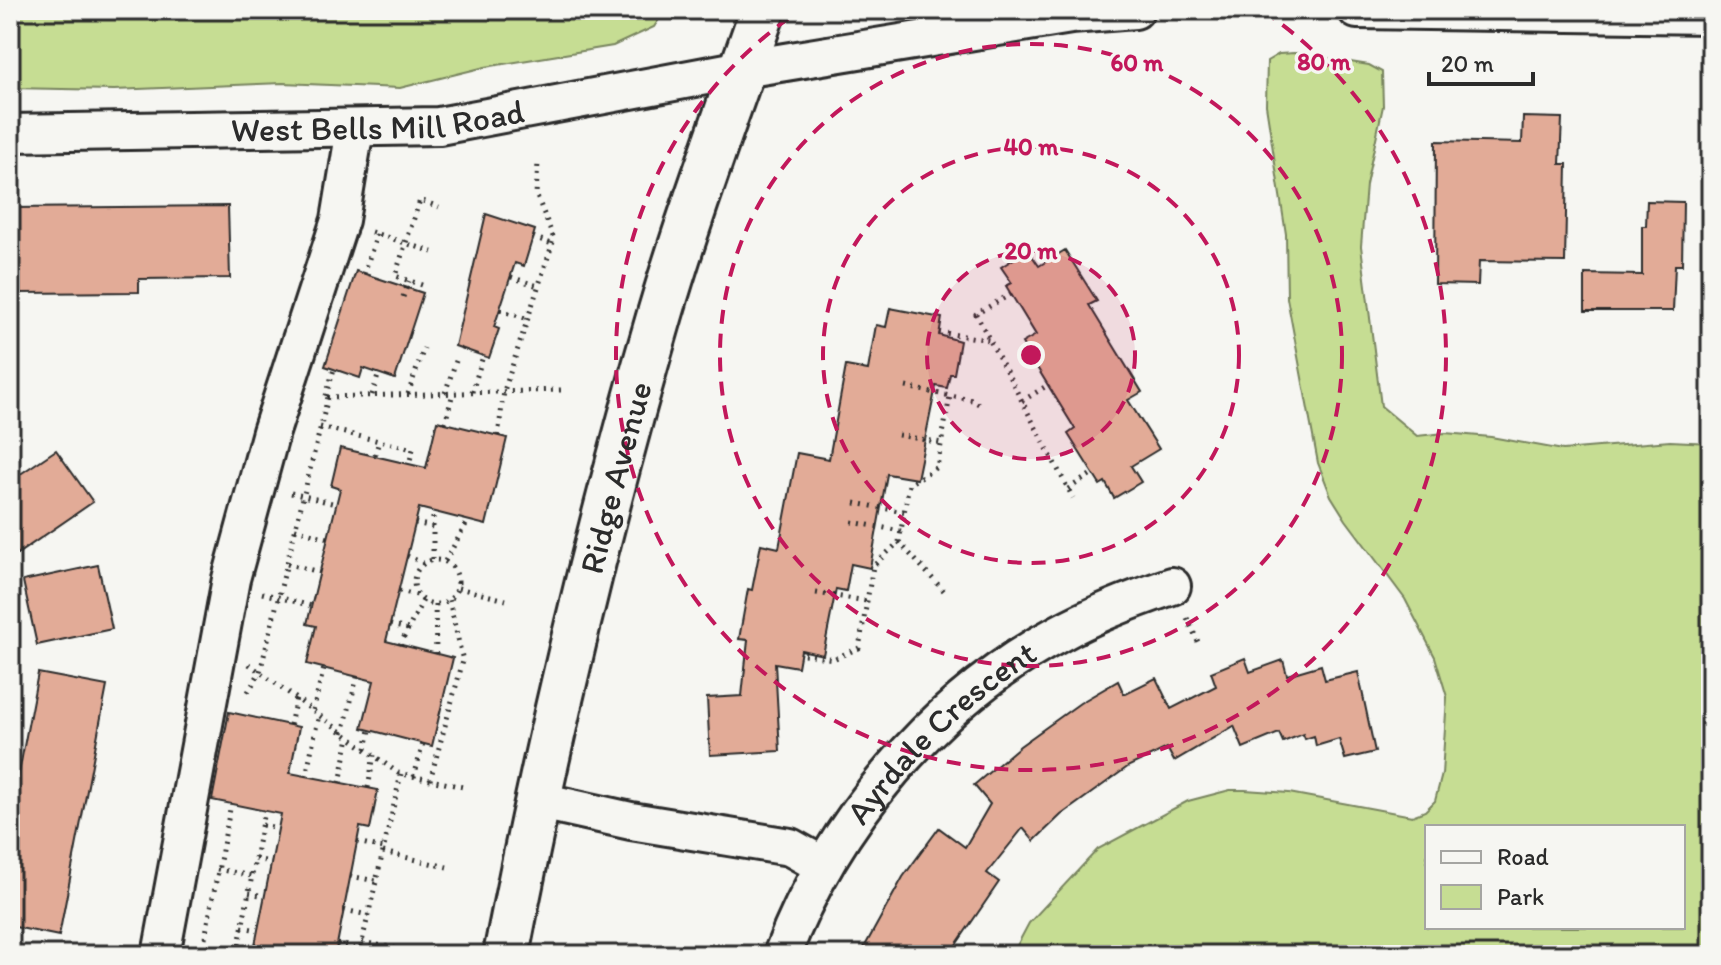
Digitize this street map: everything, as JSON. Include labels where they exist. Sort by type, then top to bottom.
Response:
[{"type":"main road","name":"Ridge Avenue","points":[[506,955],[536,800],[591,562],[657,325],[763,10]]},
{"type":"street","name":"West Bells Mill Road","points":[[10,133],[439,126],[743,69],[1071,15],[1135,10]]},
{"type":"street","points":[[1357,10],[1711,15]]},
{"type":"street","points":[[161,955],[218,642],[256,484],[340,220],[355,129]]},
{"type":"street","name":"Ayrdale Crescent","points":[[782,955],[824,866],[878,788],[915,745],[971,693],[1056,634],[1114,606],[1172,586]]},
{"type":"street","points":[[536,800],[631,821],[790,847],[824,866]]},
{"type":"path","points":[[498,436],[504,391],[552,244],[536,194],[538,163]]},
{"type":"path","points":[[422,285],[395,276],[420,200],[439,207]]},
{"type":"path","points":[[364,274],[377,234]]},
{"type":"path","points":[[533,237],[552,244]]},
{"type":"path","points":[[406,244],[433,252]]},
{"type":"path","points":[[511,277],[538,286]]},
{"type":"path","points":[[403,297],[409,281]]},
{"type":"path","points":[[1011,294],[976,314],[1073,498]]},
{"type":"path","points":[[500,310],[528,319]]},
{"type":"path","points":[[939,332],[990,340]]},
{"type":"path","points":[[408,394],[424,348]]},
{"type":"path","points":[[472,392],[483,356]]},
{"type":"path","points":[[445,423],[457,358]]},
{"type":"path","points":[[260,672],[334,369]]},
{"type":"path","points":[[372,395],[379,373]]},
{"type":"path","points":[[1022,401],[1048,385]]},
{"type":"path","points":[[906,387],[972,400],[982,406]]},
{"type":"path","points":[[282,398],[561,390]]},
{"type":"path","points":[[804,654],[833,659],[859,648],[873,566],[899,542],[909,484],[937,467],[950,396]]},
{"type":"path","points":[[320,427],[413,449],[409,464]]},
{"type":"path","points":[[898,435],[942,443]]},
{"type":"path","points":[[375,455],[379,441]]},
{"type":"path","points":[[1068,489],[1093,473]]},
{"type":"path","points":[[256,484],[336,504]]},
{"type":"path","points":[[855,503],[904,512]]},
{"type":"path","points":[[433,512],[433,559]]},
{"type":"path","points":[[445,561],[468,521]]},
{"type":"path","points":[[852,522],[901,531]]},
{"type":"path","points":[[415,523],[433,527]]},
{"type":"path","points":[[295,529],[328,538]]},
{"type":"path","points":[[899,542],[944,591]]},
{"type":"path","points":[[407,556],[423,563]]},
{"type":"path","points":[[433,559],[445,561],[458,577],[458,588],[449,600],[435,604],[423,600],[417,594],[414,577],[423,563],[433,559]]},
{"type":"path","points":[[287,564],[320,572]]},
{"type":"path","points":[[458,588],[506,600]]},
{"type":"path","points":[[399,591],[417,594]]},
{"type":"path","points":[[816,593],[867,601]]},
{"type":"path","points":[[278,597],[312,606]]},
{"type":"path","points":[[400,645],[423,600]]},
{"type":"path","points":[[430,780],[463,661],[449,600]]},
{"type":"path","points":[[435,604],[436,653]]},
{"type":"path","points":[[390,625],[408,629]]},
{"type":"path","points":[[218,642],[401,774],[463,787]]},
{"type":"path","points":[[306,776],[324,668]]},
{"type":"path","points":[[340,783],[357,677]]},
{"type":"path","points":[[290,725],[296,698]]},
{"type":"path","points":[[365,749],[370,730]]},
{"type":"path","points":[[414,777],[423,743]]},
{"type":"path","points":[[368,788],[374,755]]},
{"type":"path","points":[[337,944],[360,952],[401,774]]},
{"type":"path","points":[[205,938],[231,804]]},
{"type":"path","points":[[239,945],[264,811]]},
{"type":"path","points":[[262,825],[278,828]]},
{"type":"path","points":[[357,842],[447,867]]},
{"type":"path","points":[[255,859],[271,862]]},
{"type":"path","points":[[350,876],[376,881]]},
{"type":"path","points":[[249,893],[265,896]]},
{"type":"path","points":[[344,910],[368,915]]},
{"type":"path","points":[[242,927],[258,930]]},
{"type":"path","points":[[362,942],[430,955]]},
{"type":"green space","points":[[10,10],[665,10],[654,27],[613,46],[485,67],[400,88],[283,83],[114,90],[10,88]]},
{"type":"green space","points":[[1294,53],[1369,65],[1382,72],[1383,106],[1366,185],[1361,246],[1381,406],[1417,436],[1445,433],[1491,437],[1563,450],[1670,441],[1711,443],[1711,955],[1012,955],[1029,923],[1098,849],[1188,801],[1230,790],[1245,790],[1289,793],[1412,816],[1425,811],[1435,801],[1442,774],[1447,697],[1435,657],[1405,599],[1331,496],[1318,463],[1287,298],[1286,234],[1266,105],[1267,61],[1279,54]]},
{"type":"building","points":[[1523,117],[1562,118],[1560,164],[1567,164],[1565,262],[1479,261],[1478,285],[1435,284],[1436,141],[1522,143]]},
{"type":"building","points":[[1647,201],[1683,202],[1682,265],[1675,265],[1673,311],[1585,311],[1585,274],[1642,275],[1642,226],[1646,226]]},
{"type":"building","points":[[228,206],[230,278],[139,279],[139,292],[19,293],[19,280],[10,280],[10,208]]},
{"type":"building","points":[[486,214],[535,230],[524,266],[515,263],[494,327],[499,329],[489,358],[455,346]]},
{"type":"building","points":[[1028,250],[1039,266],[1065,250],[1097,301],[1089,305],[1142,392],[1128,400],[1159,449],[1131,466],[1141,482],[1114,498],[1105,482],[1100,485],[1068,434],[1075,429],[1022,343],[1036,335],[1006,286],[1012,283],[1001,267]]},
{"type":"building","points":[[356,271],[423,293],[395,379],[363,368],[360,378],[325,366]]},
{"type":"building","points":[[890,308],[942,318],[939,335],[960,341],[954,374],[950,374],[947,388],[936,386],[917,479],[887,474],[870,568],[851,564],[846,591],[836,589],[823,655],[801,650],[798,667],[775,663],[780,751],[710,755],[707,698],[742,696],[748,640],[739,639],[748,589],[752,590],[761,544],[779,548],[797,453],[829,459],[846,366],[868,370],[876,325],[886,327]]},
{"type":"building","points":[[437,421],[507,438],[486,525],[419,508],[386,641],[453,658],[432,746],[362,728],[374,681],[307,664],[316,626],[307,624],[340,489],[331,486],[340,448],[426,468]]},
{"type":"building","points":[[56,450],[93,502],[10,559],[10,481]]},
{"type":"building","points":[[98,565],[112,629],[37,645],[23,581]]},
{"type":"building","points":[[1245,658],[1250,672],[1283,660],[1287,675],[1321,665],[1325,680],[1358,672],[1375,752],[1345,759],[1339,739],[1316,746],[1314,736],[1305,739],[1303,734],[1283,742],[1279,733],[1243,748],[1234,726],[1174,761],[1167,748],[1129,766],[1061,815],[1034,841],[1023,828],[987,873],[999,882],[949,955],[860,955],[903,877],[939,828],[965,847],[990,804],[974,785],[1020,746],[1080,703],[1118,681],[1124,694],[1156,678],[1171,709],[1216,686],[1211,672]]},
{"type":"building","points":[[38,673],[107,686],[59,936],[10,926],[10,820]]},
{"type":"building","points":[[229,712],[299,727],[290,773],[378,790],[370,829],[360,827],[335,955],[253,955],[281,814],[212,800]]}]
